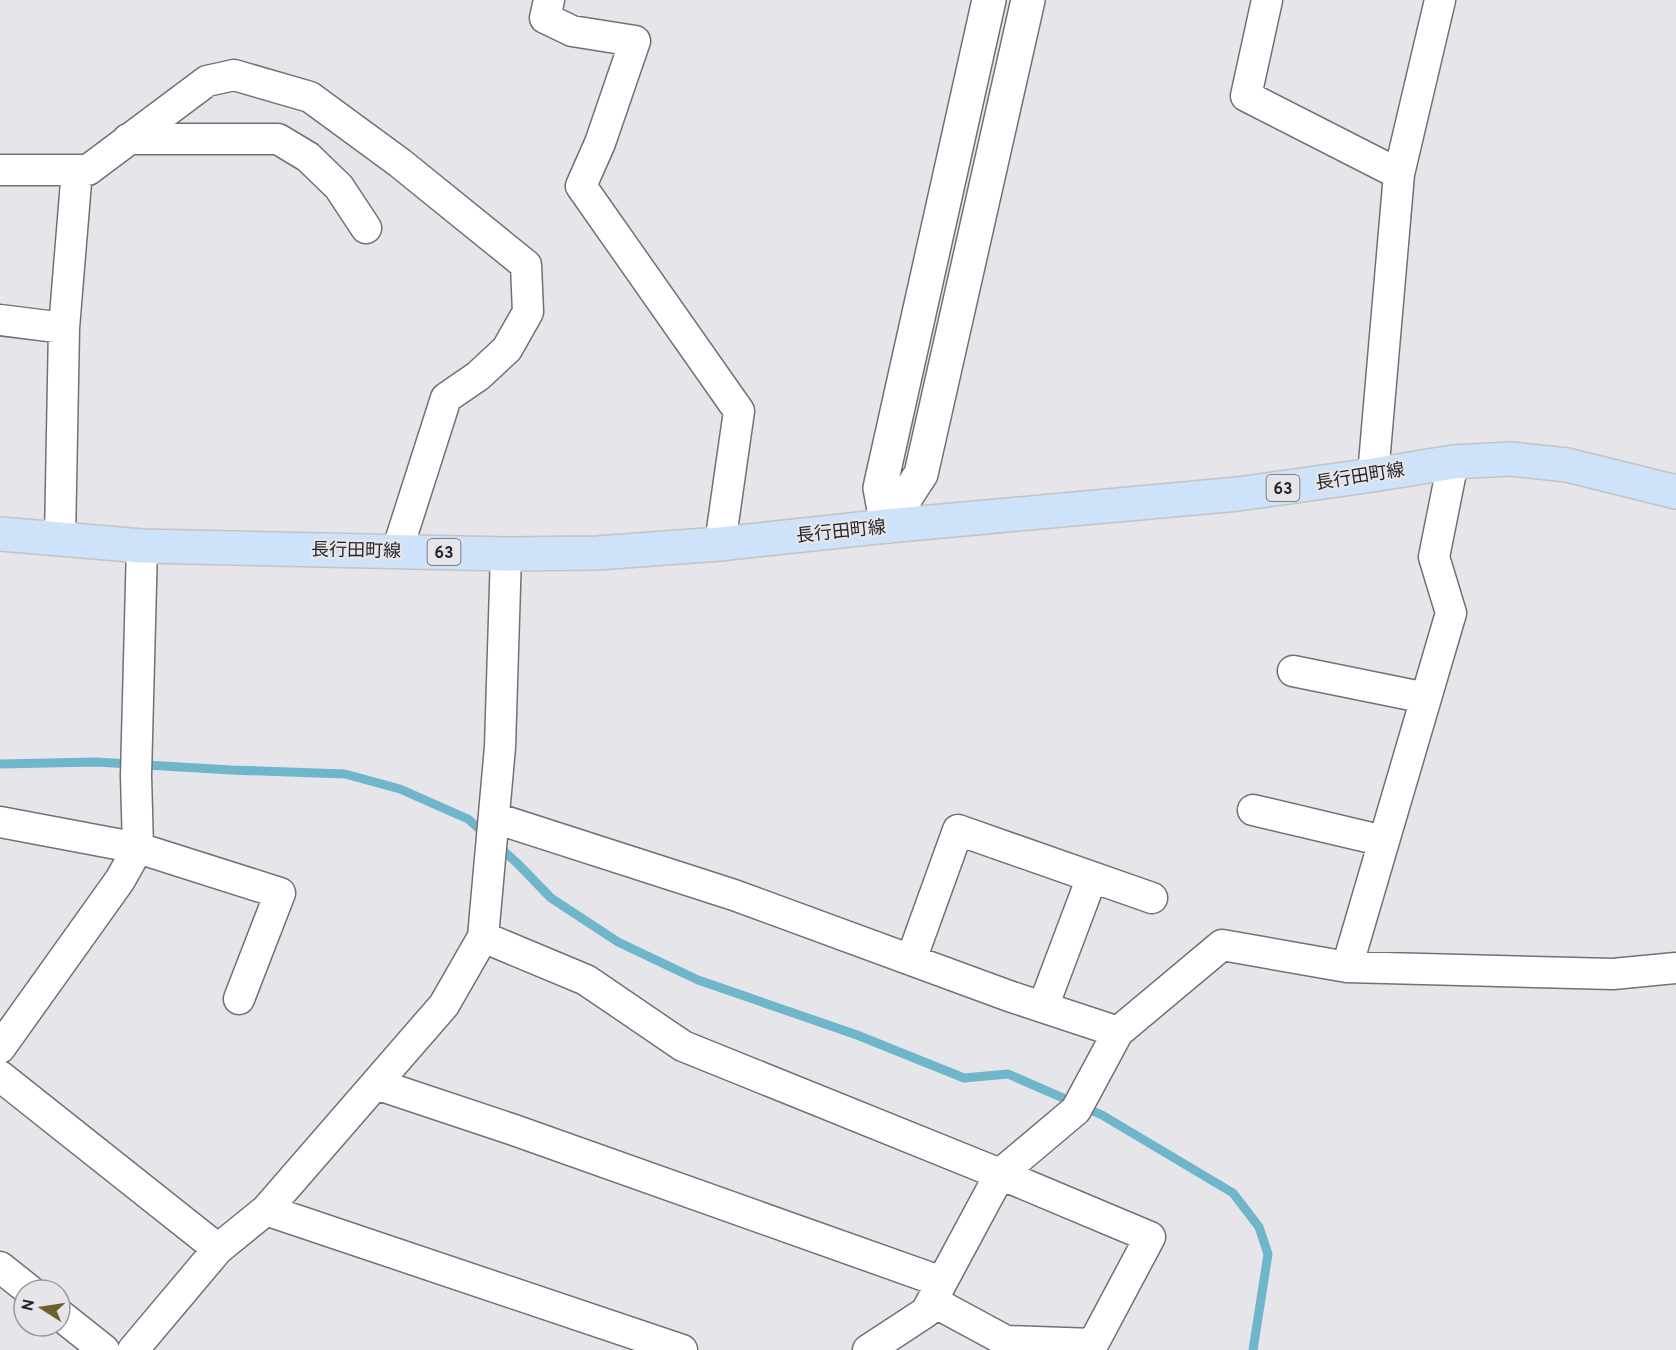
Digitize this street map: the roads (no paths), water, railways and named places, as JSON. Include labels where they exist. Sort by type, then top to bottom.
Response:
[{"type":"main road","name":"長行田町線","points":[[0,534],[142,546],[506,554],[597,553],[720,544],[887,526],[1238,494],[1453,462],[1510,459],[1567,465],[1676,492]]},
{"type":"street","points":[[549,0],[545,18],[572,31],[635,41],[600,143],[580,186],[739,411],[720,544]]},
{"type":"street","points":[[887,526],[880,488],[989,0]]},
{"type":"street","points":[[887,526],[921,474],[1028,0]]},
{"type":"street","points":[[1267,0],[1246,96],[1399,174]]},
{"type":"street","points":[[1373,475],[1399,174],[1440,0]]},
{"type":"street","points":[[0,170],[88,170],[207,81],[234,75],[310,97],[400,163],[526,265],[528,312],[507,349],[478,376],[447,398],[397,551]]},
{"type":"street","points":[[128,139],[278,139],[308,157],[339,187],[366,228]]},
{"type":"street","points":[[60,539],[64,328],[76,170]]},
{"type":"street","points":[[0,320],[64,328]]},
{"type":"street","points":[[1347,967],[1450,613],[1434,557],[1453,462]]},
{"type":"street","points":[[0,1048],[120,880],[138,848],[136,776],[142,546]]},
{"type":"street","points":[[133,1350],[218,1249],[266,1210],[444,1005],[483,937],[500,747],[506,554]]},
{"type":"street","points":[[1293,671],[1426,698]]},
{"type":"street","points":[[1253,810],[1384,841]]},
{"type":"street","points":[[495,818],[734,895],[1118,1032]]},
{"type":"street","points":[[0,822],[138,848],[280,893],[239,999]]},
{"type":"street","points":[[911,960],[958,830],[1152,898]]},
{"type":"street","points":[[1043,1007],[1092,877]]},
{"type":"street","points":[[376,1084],[526,1134],[937,1291],[1006,1341],[1093,1344],[1150,1237],[683,1046],[586,980],[483,937]]},
{"type":"street","points":[[868,1350],[927,1312],[1000,1174],[1076,1110],[1118,1032],[1222,945],[1347,967],[1613,974],[1676,968]]},
{"type":"street","points":[[0,1076],[218,1249]]},
{"type":"street","points":[[266,1210],[682,1350]]},
{"type":"street","points":[[0,1267],[14,1278]]},
{"type":"street","points":[[72,1325],[104,1350]]},
{"type":"waterway","points":[[0,764],[96,762],[345,774],[400,789],[468,819],[486,835]]},
{"type":"waterway","points":[[496,844],[551,898],[618,942],[698,980],[857,1035],[964,1078],[1008,1074],[1102,1115],[1233,1193],[1259,1227],[1268,1254],[1253,1350]]}]
